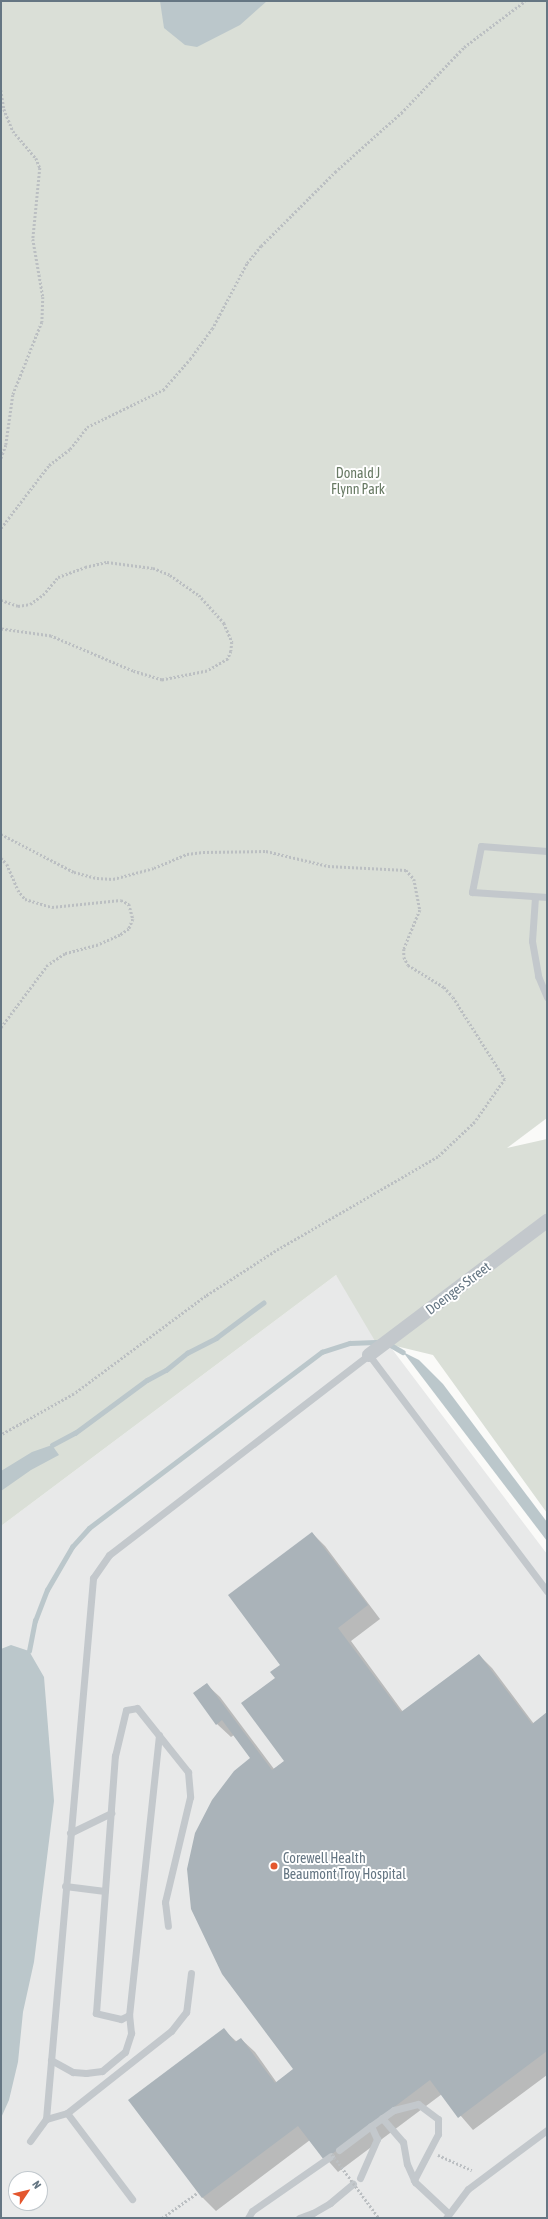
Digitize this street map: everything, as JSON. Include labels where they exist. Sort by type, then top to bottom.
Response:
[{"type":"street","name":"Doenges Street","points":[[369,1355],[547,1221]]},
{"type":"lane","points":[[547,851],[481,846],[472,892],[547,897]]},
{"type":"lane","points":[[535,897],[532,941],[538,976],[547,997]]},
{"type":"lane","points":[[30,2141],[46,2119],[65,1886],[93,1578],[109,1555],[369,1355],[547,1591]]},
{"type":"lane","points":[[129,2016],[121,2019],[96,2013],[115,1756],[126,1710],[137,1708],[188,1772],[190,1797],[165,1902],[168,1926]]},
{"type":"lane","points":[[51,2060],[73,2072],[86,2073],[102,2071],[125,2052],[131,2033],[129,2016],[159,1735]]},
{"type":"lane","points":[[70,1833],[111,1812]]},
{"type":"lane","points":[[65,1886],[105,1891]]},
{"type":"lane","points":[[46,2119],[67,2113],[95,2089],[171,2031],[186,2012],[191,1973]]},
{"type":"lane","points":[[339,2150],[382,2118],[408,2105],[418,2104],[427,2109],[438,2120],[438,2134],[414,2180]]},
{"type":"lane","points":[[67,2113],[132,2199]]},
{"type":"lane","points":[[382,2118],[403,2142],[407,2164],[414,2180],[447,2216],[468,2189],[547,2130]]},
{"type":"lane","points":[[360,2178],[377,2139],[370,2126]]},
{"type":"lane","points":[[248,2218],[252,2212],[331,2155]]},
{"type":"lane","points":[[299,2218],[313,2214],[330,2203],[353,2184]]},
{"type":"path","points":[[1,528],[49,465],[70,449],[87,427],[163,390],[190,359],[212,328],[247,263],[262,246],[335,172],[400,113],[464,47],[525,1]]},
{"type":"path","points":[[1,90],[4,109],[13,131],[36,158],[40,168],[33,239],[43,298],[42,322],[13,395],[6,445],[1,459]]},
{"type":"path","points":[[1,600],[18,606],[30,604],[44,595],[58,577],[85,567],[107,562],[141,566],[170,575],[199,595],[224,623],[232,642],[228,659],[207,671],[162,680],[133,671],[51,636],[1,629]]},
{"type":"path","points":[[1,834],[74,872],[97,878],[113,879],[154,868],[187,854],[203,852],[266,851],[328,866],[406,870],[414,879],[420,910],[404,949],[404,957],[408,965],[444,987],[453,997],[505,1079],[475,1122],[438,1157],[272,1254],[187,1309],[74,1394],[18,1423],[1,1435]]},
{"type":"path","points":[[1,858],[25,899],[52,907],[121,900],[129,904],[133,919],[129,929],[120,935],[98,945],[65,954],[48,965],[1,1028]]},
{"type":"path","points":[[430,2151],[472,2170]]},
{"type":"path","points":[[331,2155],[379,2218]]},
{"type":"path","points":[[162,2218],[198,2192]]},
{"type":"shaded area","points":[[160,1],[267,1],[240,25],[197,47],[185,45],[164,28]]},
{"type":"shaded area","name":"Corewell Health Beaumont Troy Hospital","points":[[336,1275],[547,1554],[547,2218],[1,2218],[1,1526]]},
{"type":"shaded area","points":[[403,1352],[419,1360],[443,1384],[547,1522],[547,1541]]},
{"type":"shaded area","points":[[52,1445],[59,1455],[31,1470],[1,1491],[1,1471],[32,1452]]},
{"type":"shaded area","points":[[11,1645],[29,1651],[44,1677],[54,1801],[34,1962],[23,2012],[18,2062],[9,2100],[1,2118],[1,1649]]},
{"type":"green space","name":"Donald J Flynn Park","points":[[1,1],[547,1],[547,1118],[507,1148],[547,1139],[547,1513],[433,1355],[375,1341],[336,1275],[1,1526]]},
{"type":"building","points":[[312,1532],[368,1605],[338,1628],[401,1712],[479,1654],[532,1724],[547,1712],[547,2051],[458,2118],[430,2080],[324,2160],[298,2126],[202,2198],[128,2100],[224,2028],[235,2042],[241,2038],[275,2083],[293,2069],[222,1974],[191,1909],[187,1869],[195,1833],[212,1800],[234,1771],[250,1758],[222,1720],[216,1725],[193,1693],[207,1683],[272,1770],[284,1761],[241,1703],[275,1678],[270,1672],[280,1665],[228,1595]]},
{"type":"waterway","points":[[52,1445],[75,1433],[147,1380],[166,1370],[187,1353],[216,1338],[263,1303]]},
{"type":"waterway","points":[[29,1651],[35,1621],[47,1590],[72,1547],[89,1528],[322,1352],[350,1343],[382,1342]]},
{"type":"waterway","points":[[389,1344],[403,1352]]},
{"type":"place","name":"Corewell Health Beaumont Troy Hospital","points":[[274,1866]]}]
